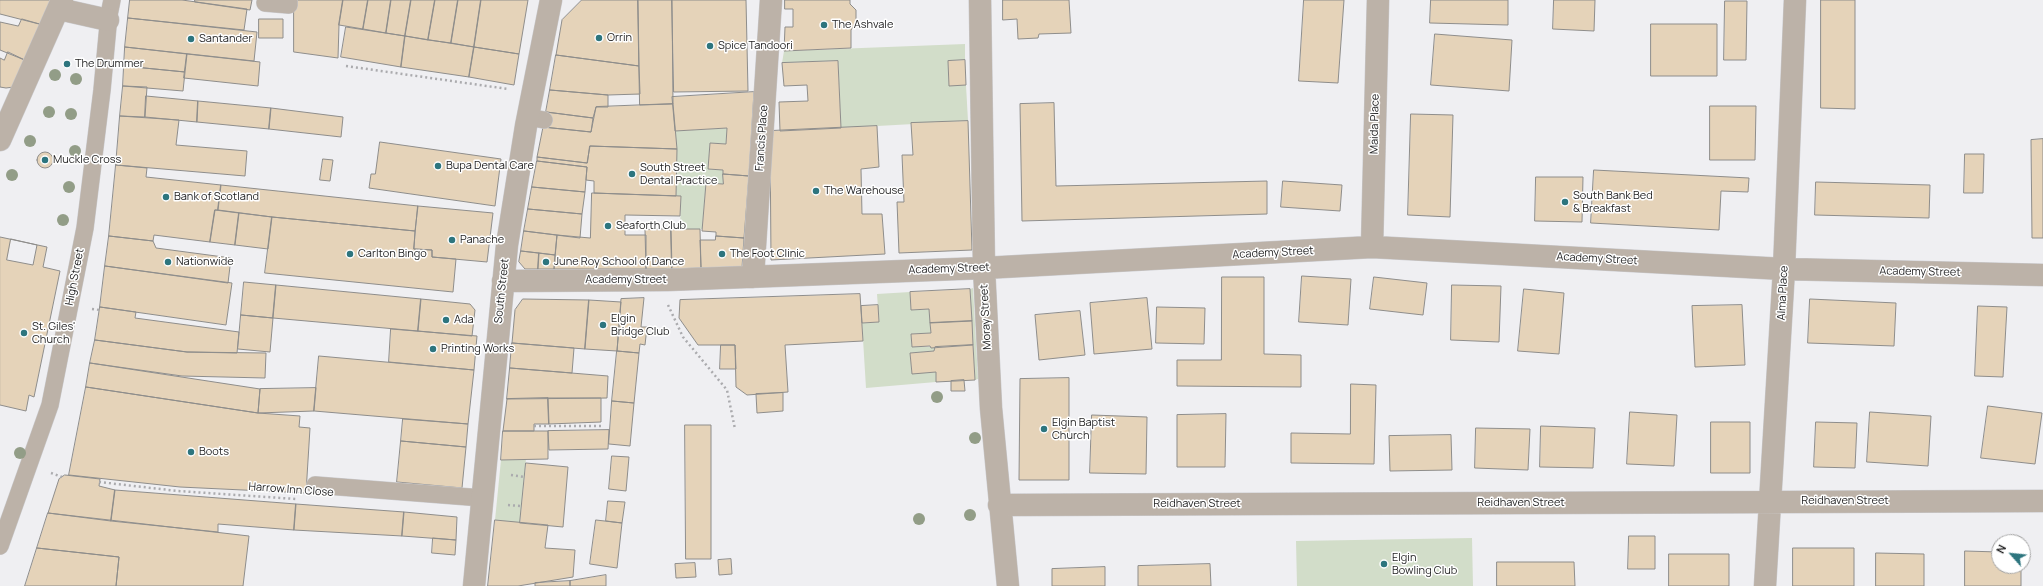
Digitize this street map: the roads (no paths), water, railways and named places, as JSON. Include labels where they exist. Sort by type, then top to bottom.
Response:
[{"type":"street","name":"South Street","points":[[474,586],[503,281],[536,118],[532,92],[551,0]]},
{"type":"street","name":"Francis Place","points":[[753,277],[772,0]]},
{"type":"street","name":"Moray Street","points":[[980,0],[984,268],[991,408],[999,506],[1008,586]]},
{"type":"street","name":"Maida Place","points":[[1372,247],[1378,0]]},
{"type":"street","name":"Alma Place","points":[[1765,586],[1784,269],[1795,0]]},
{"type":"street","points":[[0,140],[60,4],[110,10]]},
{"type":"street","name":"Academy Street","points":[[503,281],[667,280],[984,268],[1372,247],[1784,269],[2043,275]]},
{"type":"street","name":"Reidhaven Street","points":[[999,506],[1770,501],[2043,501]]},
{"type":"lane","points":[[265,2],[288,6],[289,0]]},
{"type":"lane","name":"High Street","points":[[0,546],[30,465],[51,398],[85,228],[110,10]]},
{"type":"lane","points":[[315,485],[482,498]]},
{"type":"place","name":"The Ashvale","points":[[824,25]]},
{"type":"place","name":"Orrin","points":[[599,38]]},
{"type":"place","name":"Santander","points":[[191,39]]},
{"type":"place","name":"Spice Tandoori","points":[[710,46]]},
{"type":"place","name":"The Drummer","points":[[67,64]]},
{"type":"place","name":"Muckle Cross","points":[[45,160]]},
{"type":"place","name":"Bupa Dental Care","points":[[438,166]]},
{"type":"place","name":"South Street Dental Practice","points":[[632,174]]},
{"type":"place","name":"The Warehouse","points":[[816,191]]},
{"type":"place","name":"Bank of Scotland","points":[[166,197]]},
{"type":"place","name":"South Bank Bed & Breakfast","points":[[1565,202]]},
{"type":"place","name":"Seaforth Club","points":[[608,226]]},
{"type":"place","name":"Panache","points":[[452,240]]},
{"type":"place","name":"Carlton Bingo","points":[[350,254]]},
{"type":"place","name":"The Foot Clinic","points":[[722,254]]},
{"type":"place","name":"Nationwide","points":[[168,262]]},
{"type":"place","name":"June Roy School of Dance","points":[[546,262]]},
{"type":"place","name":"Ada","points":[[446,320]]},
{"type":"place","name":"Elgin Bridge Club","points":[[603,325]]},
{"type":"place","name":"St. Giles' Church","points":[[24,333]]},
{"type":"place","name":"Printing Works","points":[[433,349]]},
{"type":"place","name":"Elgin Baptist Church","points":[[1044,429]]},
{"type":"place","name":"Boots","points":[[191,452]]},
{"type":"place","name":"Elgin Bowling Club","points":[[1384,564]]}]
